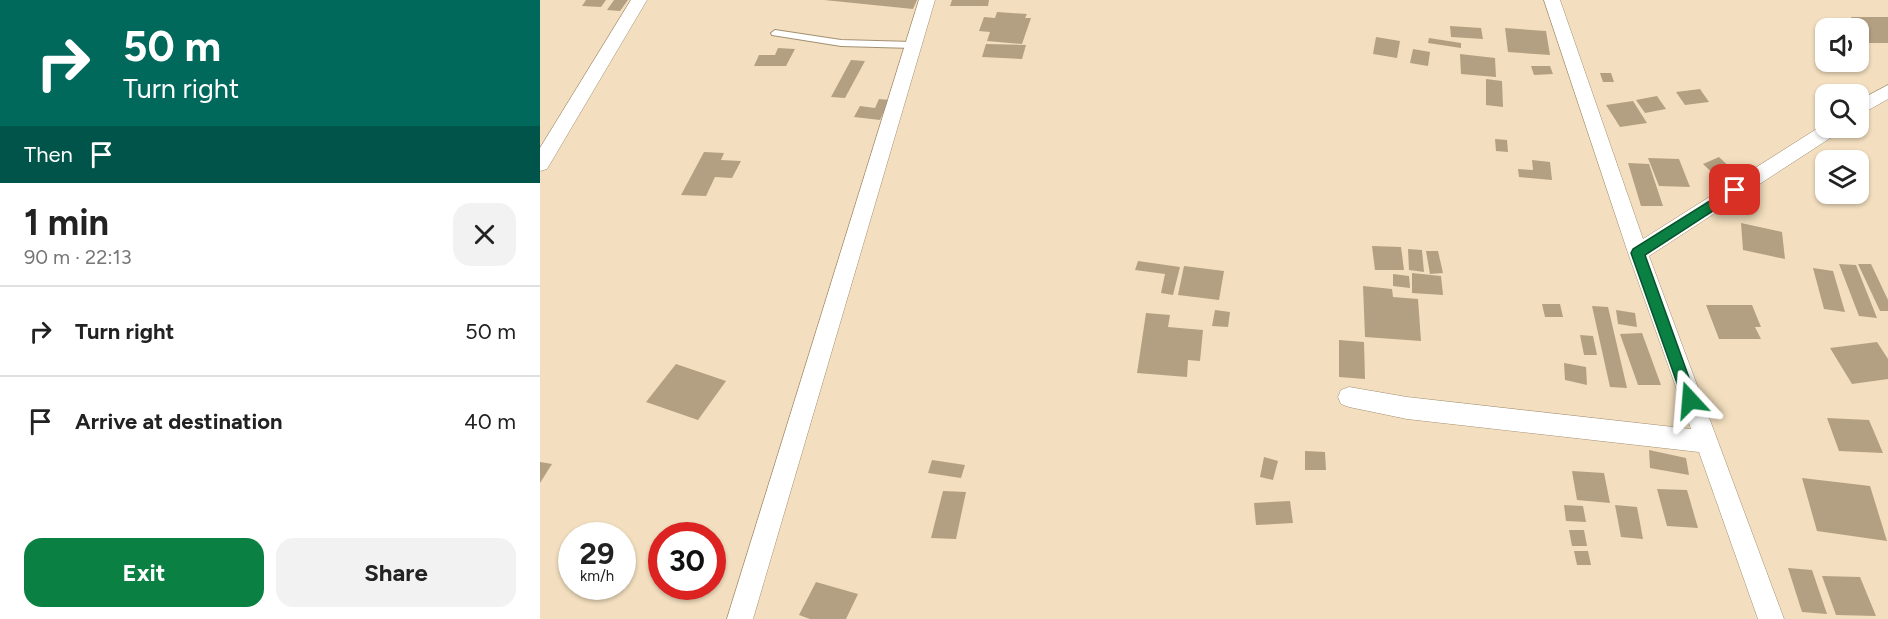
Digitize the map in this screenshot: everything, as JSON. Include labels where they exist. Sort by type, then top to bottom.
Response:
[{"type":"street","points":[[540,164],[639,0]]},
{"type":"street","points":[[740,619],[927,0]]},
{"type":"street","points":[[1552,0],[1638,253],[1771,619]]},
{"type":"street","points":[[1869,103],[1888,91]]},
{"type":"street","points":[[1638,253],[1816,138]]},
{"type":"street","points":[[1349,397],[1407,408],[1705,442]]},
{"type":"lane","points":[[775,33],[841,43],[914,45]]},
{"type":"building","points":[[586,0],[606,0],[601,7],[582,6]]},
{"type":"building","points":[[614,0],[628,0],[620,11],[607,10]]},
{"type":"building","points":[[824,0],[917,0],[913,9]]},
{"type":"building","points":[[952,0],[989,0],[988,6],[950,6]]},
{"type":"building","points":[[997,12],[1027,14],[1025,18],[1031,18],[1022,44],[987,41],[990,32],[979,31],[984,17],[995,18]]},
{"type":"building","points":[[1888,17],[1888,43],[1869,43],[1869,18],[1852,18]]},
{"type":"building","points":[[1450,26],[1481,28],[1483,39],[1451,37]]},
{"type":"building","points":[[1505,28],[1546,31],[1550,55],[1508,52]]},
{"type":"building","points":[[1376,37],[1400,41],[1397,58],[1373,54]]},
{"type":"building","points":[[1429,38],[1461,43],[1461,48],[1428,43]]},
{"type":"building","points":[[986,44],[1026,45],[1022,59],[982,57]]},
{"type":"building","points":[[778,48],[795,49],[786,66],[754,66],[759,55],[775,55]]},
{"type":"building","points":[[1413,49],[1430,52],[1428,66],[1410,63]]},
{"type":"building","points":[[1460,54],[1495,58],[1496,77],[1461,74]]},
{"type":"building","points":[[851,60],[865,61],[845,98],[831,97]]},
{"type":"building","points":[[1531,66],[1550,66],[1553,74],[1534,75]]},
{"type":"building","points":[[1600,73],[1611,73],[1614,82],[1603,82]]},
{"type":"building","points":[[1486,79],[1502,81],[1503,107],[1486,105]]},
{"type":"building","points":[[1700,89],[1709,102],[1685,105],[1676,92]]},
{"type":"building","points":[[1657,96],[1666,109],[1645,113],[1636,100]]},
{"type":"building","points":[[879,99],[889,100],[880,120],[854,117],[860,106],[875,108]]},
{"type":"building","points":[[1633,101],[1647,123],[1620,127],[1606,105]]},
{"type":"building","points":[[1495,139],[1507,140],[1508,152],[1496,151]]},
{"type":"building","points":[[704,152],[724,153],[721,160],[741,161],[732,178],[715,177],[706,196],[681,195]]},
{"type":"building","points":[[1719,157],[1735,172],[1719,179],[1703,164]]},
{"type":"building","points":[[1648,158],[1679,159],[1690,187],[1659,186]]},
{"type":"building","points":[[1532,160],[1550,162],[1552,180],[1519,177],[1518,169],[1533,170]]},
{"type":"building","points":[[1628,163],[1649,164],[1663,206],[1641,206]]},
{"type":"building","points":[[1741,223],[1782,232],[1785,259],[1743,250]]},
{"type":"building","points":[[1372,246],[1401,247],[1404,270],[1375,270]]},
{"type":"building","points":[[1408,249],[1422,250],[1424,272],[1409,270]]},
{"type":"building","points":[[1426,251],[1438,251],[1443,273],[1430,274]]},
{"type":"building","points":[[1138,261],[1180,267],[1173,295],[1161,293],[1165,274],[1135,270]]},
{"type":"building","points":[[1839,264],[1856,265],[1877,318],[1859,316]]},
{"type":"building","points":[[1858,264],[1871,264],[1888,300],[1888,311],[1880,311]]},
{"type":"building","points":[[1184,266],[1224,271],[1219,300],[1178,295]]},
{"type":"building","points":[[1813,268],[1833,271],[1845,312],[1824,309]]},
{"type":"building","points":[[1412,273],[1441,276],[1443,295],[1412,293]]},
{"type":"building","points":[[1393,274],[1409,276],[1410,288],[1393,286]]},
{"type":"building","points":[[1363,286],[1392,289],[1393,297],[1418,299],[1421,341],[1365,337]]},
{"type":"building","points":[[1542,304],[1560,304],[1563,317],[1545,317]]},
{"type":"building","points":[[1706,305],[1752,305],[1761,327],[1755,327],[1761,339],[1719,339]]},
{"type":"building","points":[[1592,306],[1608,307],[1627,388],[1610,387]]},
{"type":"building","points":[[1215,310],[1230,312],[1228,327],[1212,326]]},
{"type":"building","points":[[1616,310],[1635,313],[1637,327],[1618,324]]},
{"type":"building","points":[[1146,313],[1170,315],[1168,327],[1203,330],[1200,361],[1188,360],[1187,377],[1137,373]]},
{"type":"building","points":[[1642,333],[1661,385],[1638,385],[1620,334]]},
{"type":"building","points":[[1580,335],[1593,336],[1597,355],[1584,355]]},
{"type":"building","points":[[1339,340],[1364,342],[1365,379],[1339,377]]},
{"type":"building","points":[[1877,342],[1888,359],[1888,379],[1852,384],[1830,348]]},
{"type":"building","points":[[1564,363],[1586,367],[1587,385],[1565,380]]},
{"type":"building","points":[[676,364],[726,381],[698,420],[646,402]]},
{"type":"building","points":[[1827,418],[1869,420],[1883,453],[1839,451]]},
{"type":"building","points":[[1649,450],[1686,458],[1689,475],[1650,468]]},
{"type":"building","points":[[1305,451],[1325,452],[1326,470],[1305,470]]},
{"type":"building","points":[[1264,457],[1278,461],[1273,480],[1260,477]]},
{"type":"building","points":[[932,460],[965,465],[961,478],[928,473]]},
{"type":"building","points":[[540,462],[552,464],[540,483]]},
{"type":"building","points":[[1572,471],[1604,473],[1610,503],[1577,500]]},
{"type":"building","points":[[1802,478],[1870,486],[1887,541],[1817,531]]},
{"type":"building","points":[[1657,489],[1687,490],[1698,528],[1667,526]]},
{"type":"building","points":[[943,491],[966,492],[956,539],[931,538]]},
{"type":"building","points":[[1290,501],[1293,523],[1256,525],[1254,503]]},
{"type":"building","points":[[1564,505],[1583,506],[1586,522],[1566,521]]},
{"type":"building","points":[[1615,505],[1637,507],[1643,539],[1621,537]]},
{"type":"building","points":[[1569,530],[1584,530],[1587,546],[1572,546]]},
{"type":"building","points":[[1574,551],[1588,551],[1591,565],[1577,565]]},
{"type":"building","points":[[1788,568],[1812,570],[1827,614],[1802,612]]},
{"type":"building","points":[[1822,576],[1860,577],[1876,616],[1836,615]]},
{"type":"building","points":[[816,582],[858,594],[846,619],[810,619],[799,615]]},
{"type":"route","points":[[1690,400],[1638,253],[1735,190]]}]
